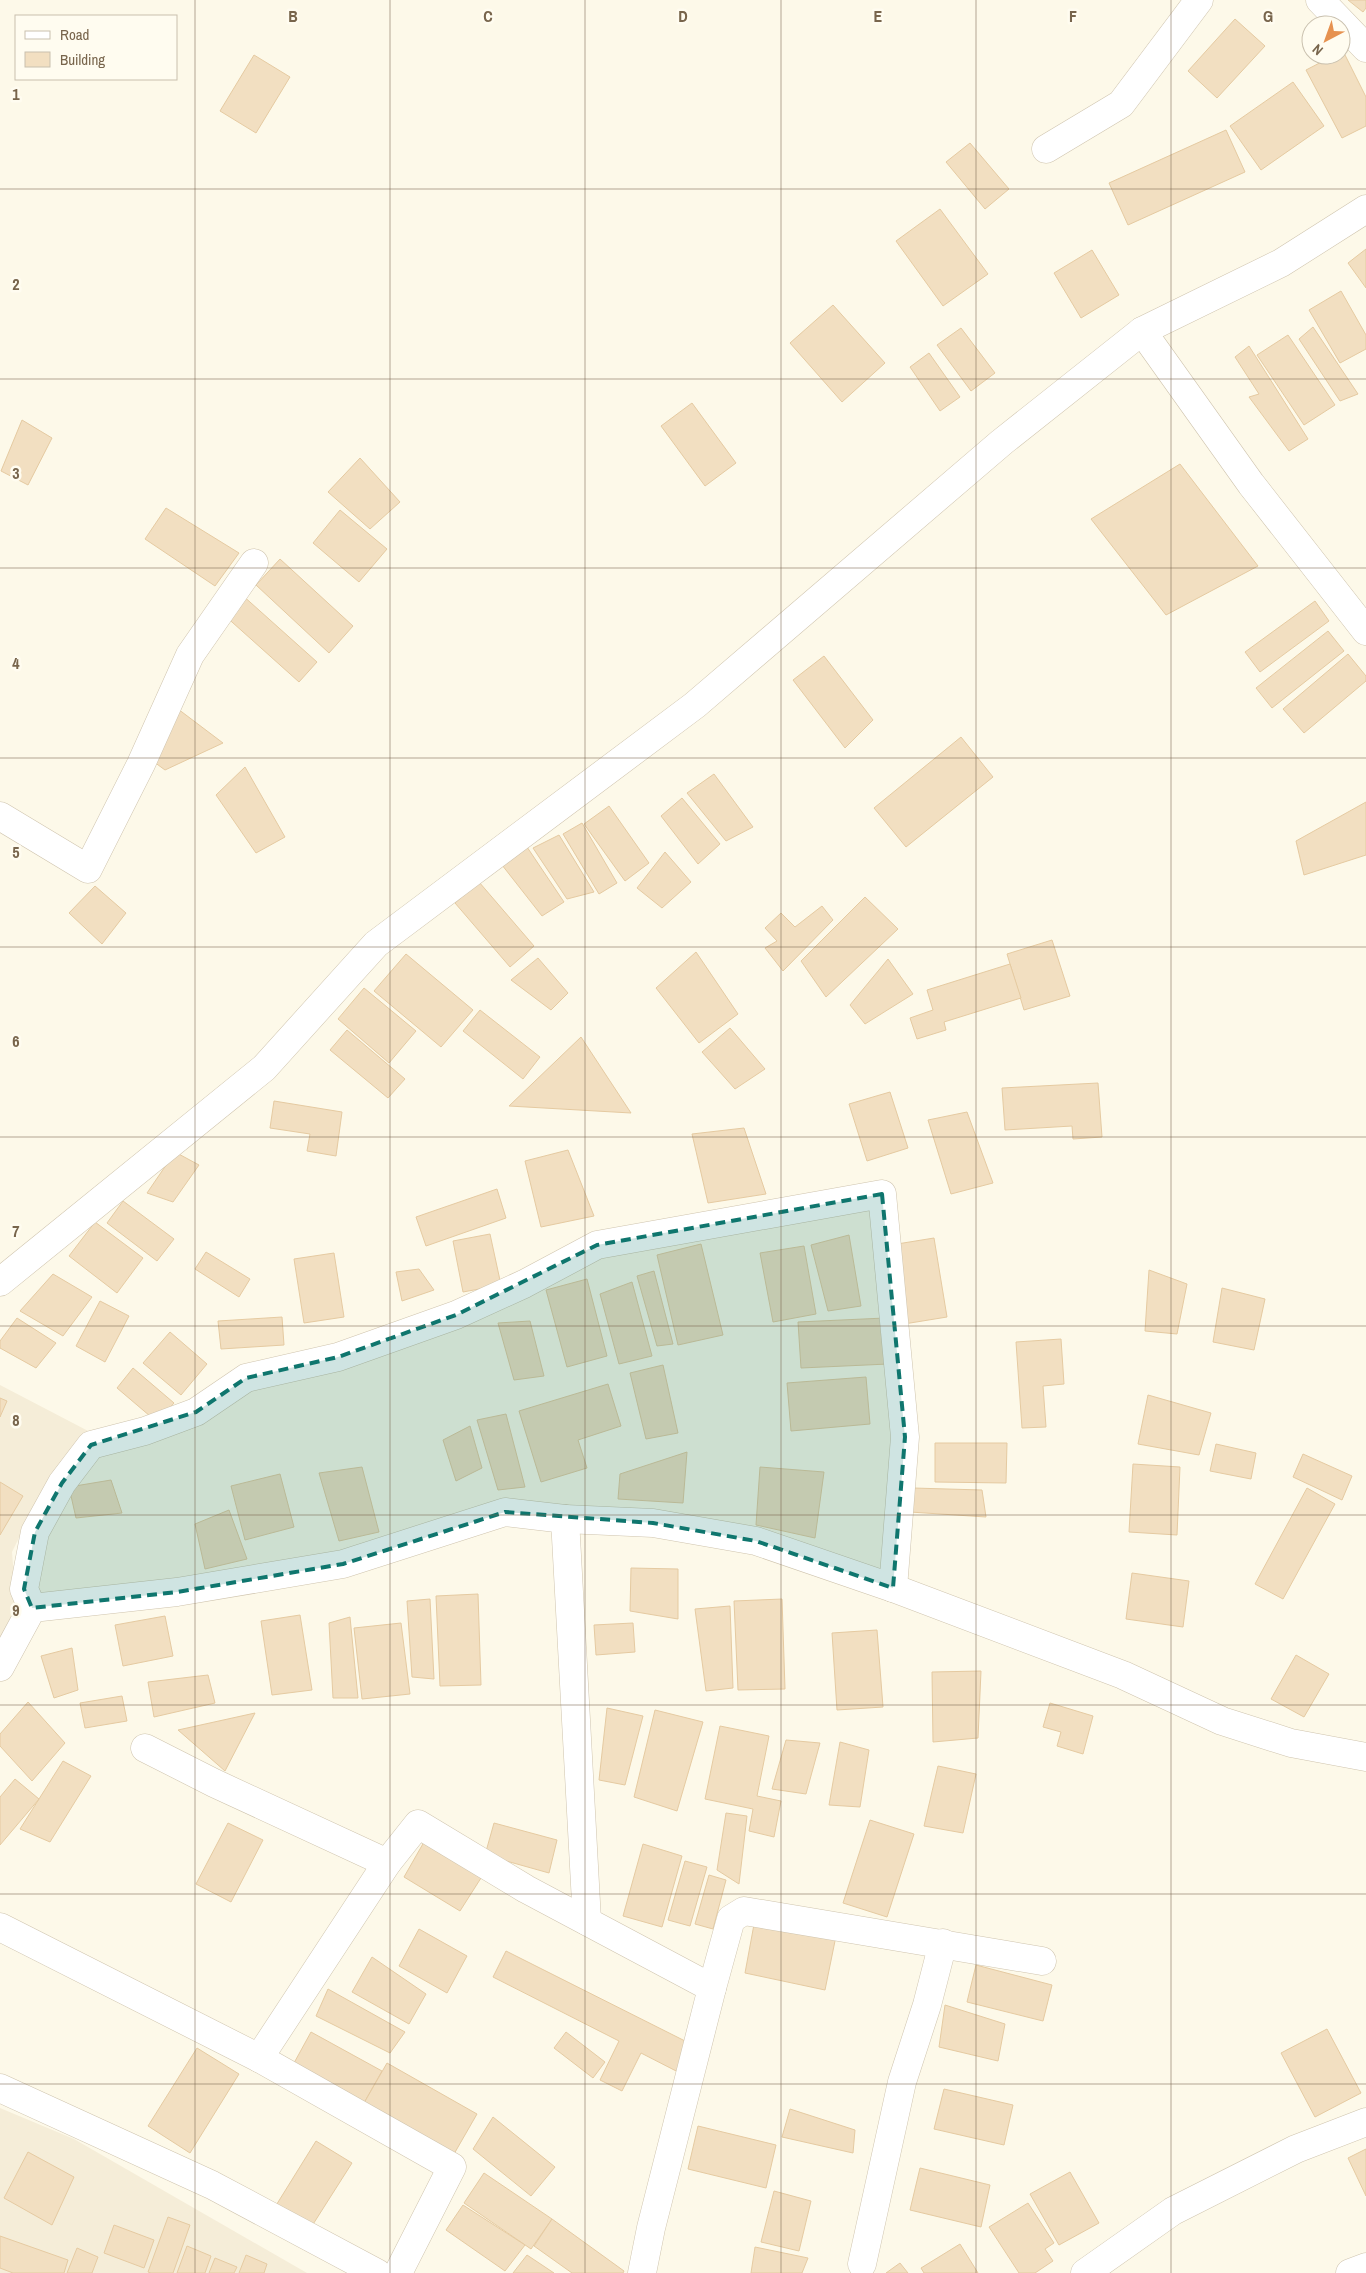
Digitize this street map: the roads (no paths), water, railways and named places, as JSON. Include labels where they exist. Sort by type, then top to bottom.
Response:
[{"type":"street","points":[[1046,149],[1121,104],[1199,0]]},
{"type":"street","points":[[1320,0],[1366,48]]},
{"type":"street","points":[[0,1282],[264,1068],[376,944],[696,705],[1002,442],[1142,332],[1281,263],[1366,209]]},
{"type":"street","points":[[1142,332],[1251,484],[1366,631]]},
{"type":"street","points":[[0,816],[88,869],[141,764],[190,655],[254,563]]},
{"type":"street","points":[[32,1608],[24,1589],[35,1532],[62,1483],[91,1446],[145,1431],[196,1412],[246,1378],[338,1357],[456,1315],[524,1284],[597,1245],[882,1194],[905,1437],[893,1588]]},
{"type":"street","points":[[32,1608],[178,1592],[343,1564],[505,1512],[565,1519],[653,1523],[756,1541],[893,1588],[1123,1675],[1222,1721],[1291,1743],[1366,1757]]},
{"type":"street","points":[[565,1519],[587,1921]]},
{"type":"street","points":[[0,1667],[32,1608]]},
{"type":"street","points":[[145,1748],[214,1783],[387,1863]]},
{"type":"street","points":[[259,2058],[387,1863],[418,1824],[526,1889],[712,1988]]},
{"type":"street","points":[[642,2273],[651,2228],[731,1919],[744,1910],[1042,1961]]},
{"type":"street","points":[[0,1927],[259,2058],[452,2167],[398,2273]]},
{"type":"street","points":[[862,2264],[902,2082],[927,2005],[943,1943]]},
{"type":"street","points":[[0,2088],[212,2185],[377,2273]]},
{"type":"street","points":[[1085,2273],[1173,2211],[1296,2149],[1366,2122]]}]
